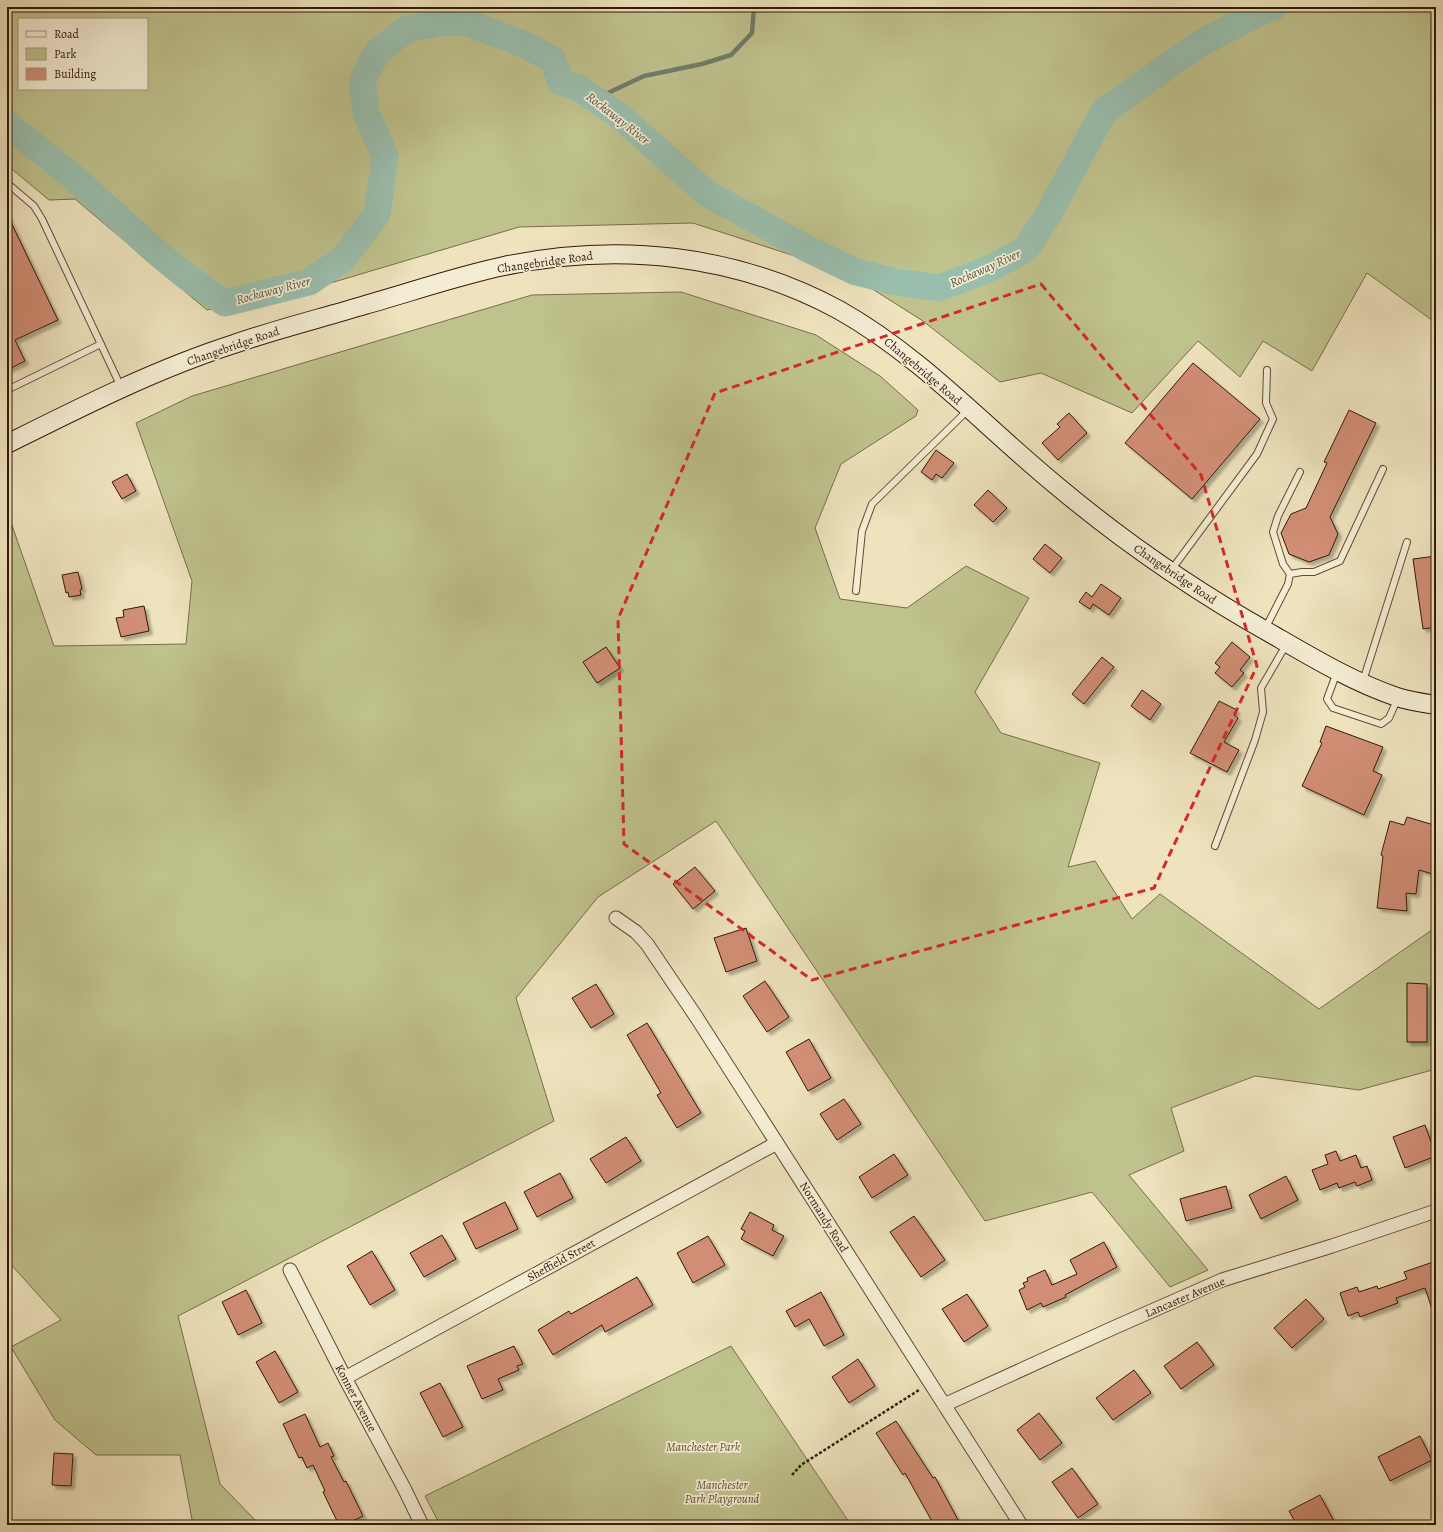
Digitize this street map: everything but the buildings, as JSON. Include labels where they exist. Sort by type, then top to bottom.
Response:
[{"type":"main road","name":"Changebridge Road","points":[[7,444],[89,404],[162,371],[233,344],[464,276],[504,266],[555,258],[597,254],[643,254],[680,258],[721,266],[761,277],[800,292],[838,310],[873,331],[907,355],[1023,458],[1091,514],[1169,572],[1264,630],[1338,670],[1398,697],[1436,706]]},
{"type":"street","name":"Normandy Road","points":[[616,918],[636,932],[647,944],[697,1018],[1021,1525]]},
{"type":"street","name":"Sheffield Street","points":[[345,1378],[777,1143]]},
{"type":"street","name":"Lancaster Avenue","points":[[944,1405],[1222,1280],[1332,1246],[1436,1211]]},
{"type":"street","name":"Konner Avenue","points":[[290,1270],[422,1525]]},
{"type":"lane","points":[[7,183],[34,206],[42,219],[122,389]]},
{"type":"lane","points":[[7,390],[101,344]]},
{"type":"lane","points":[[1169,572],[1257,454],[1273,419],[1266,403],[1267,370]]},
{"type":"lane","points":[[856,591],[862,531],[872,504],[969,409]]},
{"type":"lane","points":[[1290,574],[1314,572],[1340,561],[1383,468]]},
{"type":"lane","points":[[1264,630],[1288,584],[1290,574],[1283,564],[1273,532],[1278,516],[1300,472]]},
{"type":"lane","points":[[1362,682],[1407,542]]},
{"type":"lane","points":[[1215,846],[1255,740],[1262,712],[1261,688],[1287,643]]},
{"type":"lane","points":[[1338,670],[1327,699],[1333,708],[1381,724],[1389,718],[1398,697]]},
{"type":"path","points":[[792,1475],[801,1465],[930,1383]]},
{"type":"highlighted area","points":[[1041,284],[1201,475],[1257,666],[1154,888],[812,980],[624,844],[618,619],[715,393]]},
{"type":"green space","points":[[7,7],[1436,7],[1436,323],[1367,273],[1312,371],[1263,341],[1240,377],[1198,341],[1132,413],[1041,373],[1000,382],[923,321],[847,273],[693,223],[519,227],[223,315],[231,305],[207,310],[75,199],[49,200],[7,165]]},
{"type":"green space","points":[[681,292],[816,335],[880,376],[918,410],[916,416],[841,464],[815,528],[840,599],[907,608],[966,566],[1029,598],[975,692],[1001,733],[1100,763],[1068,867],[1095,861],[1132,919],[1160,894],[1319,1009],[1436,927],[1436,1069],[1359,1090],[1255,1076],[1171,1108],[1184,1151],[1129,1175],[1208,1270],[1170,1287],[1092,1192],[985,1221],[716,821],[598,897],[516,998],[554,1121],[178,1316],[220,1484],[260,1525],[193,1525],[180,1455],[96,1455],[55,1420],[11,1347],[61,1320],[7,1260],[7,511],[54,646],[186,644],[192,581],[136,423],[192,396],[532,295]]},
{"type":"green space","name":"Manchester Park","points":[[731,1346],[851,1525],[440,1525],[425,1496]]},
{"type":"waterway","points":[[595,99],[644,76],[702,64],[731,55],[752,33],[754,7]]},
{"type":"waterway","name":"Rockaway River","points":[[7,124],[71,175],[154,250],[187,277],[225,303],[309,282],[343,259],[377,214],[385,156],[366,113],[362,81],[377,52],[407,29],[446,22],[468,23],[528,46],[553,60],[561,82],[579,88],[621,117],[706,193],[804,247],[856,272],[896,282],[939,288],[991,268],[1026,249],[1047,217],[1104,111],[1201,43],[1262,11],[1274,7]]},
{"type":"park label","name":"Manchester Park Playground","points":[[722,1492]]}]
